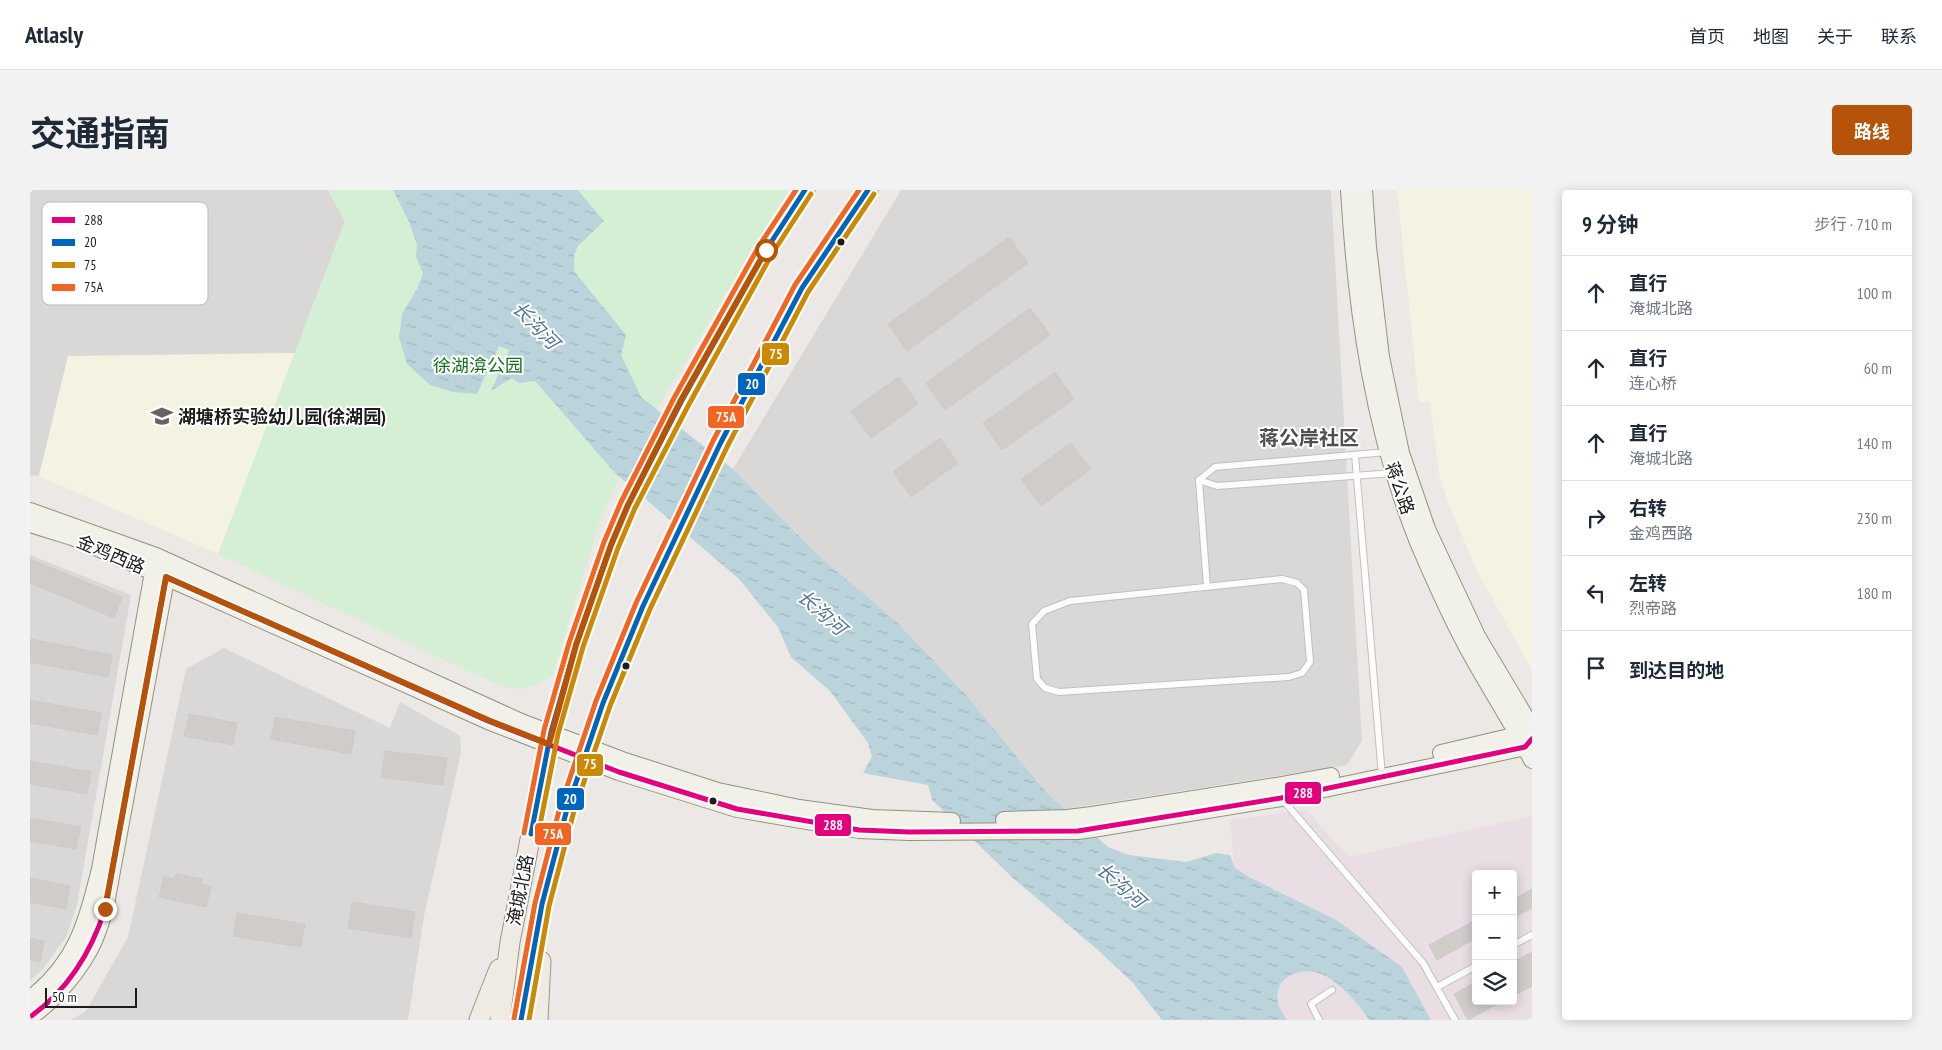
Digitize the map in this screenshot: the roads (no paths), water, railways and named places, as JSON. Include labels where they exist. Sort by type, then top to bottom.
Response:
[{"type":"main road","name":"淹城北路","points":[[500,1020],[510,942],[550,738],[576,645],[611,545],[628,505],[680,402],[766,250],[805,190]]},
{"type":"main road","name":"淹城北路","points":[[521,1020],[542,904],[568,809],[603,703],[643,606],[720,444],[802,288],[868,190]]},
{"type":"main road","points":[[538,1020],[542,904]]},
{"type":"main road","points":[[479,1020],[510,942]]},
{"type":"street","name":"蒋公路","points":[[1349,190],[1353,254],[1369,372],[1388,452],[1399,467],[1477,636],[1529,741]]},
{"type":"street","name":"蒋公路","points":[[1364,190],[1368,247],[1381,357],[1399,467]]},
{"type":"street","name":"金鸡西路","points":[[30,512],[521,722],[619,772],[737,809],[859,830],[949,827],[1067,818],[1095,822]]},
{"type":"street","name":"金鸡西路","points":[[30,524],[161,567]]},
{"type":"street","points":[[30,999],[44,988],[70,956],[84,930],[100,869],[161,567]]},
{"type":"street","points":[[30,1016],[51,999],[86,957],[105,909],[161,567]]},
{"type":"street","points":[[1095,822],[1276,786],[1381,771],[1529,741]]},
{"type":"street","points":[[1095,822],[1281,798],[1381,771]]},
{"type":"lane","points":[[1199,480],[1216,467],[1388,452]]},
{"type":"lane","points":[[1355,455],[1381,771]]},
{"type":"lane","points":[[1199,480],[1217,486],[1357,476],[1399,467]]},
{"type":"lane","points":[[1199,480],[1207,587]]},
{"type":"lane","points":[[1282,579],[1297,583],[1304,590],[1310,662],[1302,674],[1288,677],[1059,692],[1045,688],[1037,678],[1032,624],[1044,611],[1070,601],[1207,587],[1282,579]]},
{"type":"lane","points":[[1281,798],[1423,963],[1455,1020]]},
{"type":"lane","points":[[1517,943],[1532,935]]},
{"type":"lane","points":[[1436,987],[1472,968]]},
{"type":"lane","points":[[1319,1020],[1311,1004],[1332,990]]},
{"type":"water","name":"长沟河","points":[[393,190],[578,190],[604,221],[578,246],[574,255],[574,271],[626,335],[621,355],[641,397],[733,469],[817,554],[896,621],[967,696],[1047,793],[1108,847],[1129,855],[1186,862],[1216,853],[1230,855],[1235,868],[1249,877],[1336,920],[1402,967],[1431,1020],[1369,1020],[1355,1001],[1338,984],[1326,976],[1317,973],[1300,972],[1292,974],[1280,985],[1278,1003],[1287,1020],[1162,1020],[1133,983],[1098,950],[1014,879],[932,800],[928,785],[863,773],[872,757],[868,743],[830,691],[791,657],[778,627],[739,579],[615,473],[535,381],[519,383],[512,378],[491,391],[509,350],[499,346],[477,394],[453,392],[430,385],[407,364],[399,338],[402,314],[417,289],[423,274],[416,256],[417,245],[409,222]]},
{"type":"place","name":"湖塘桥实验幼儿园(徐湖园)","points":[[162,416]]},
{"type":"district","name":"蒋公岸社区","points":[[1309,438]]},
{"type":"park label","name":"徐湖渰公园","points":[[478,365]]}]
